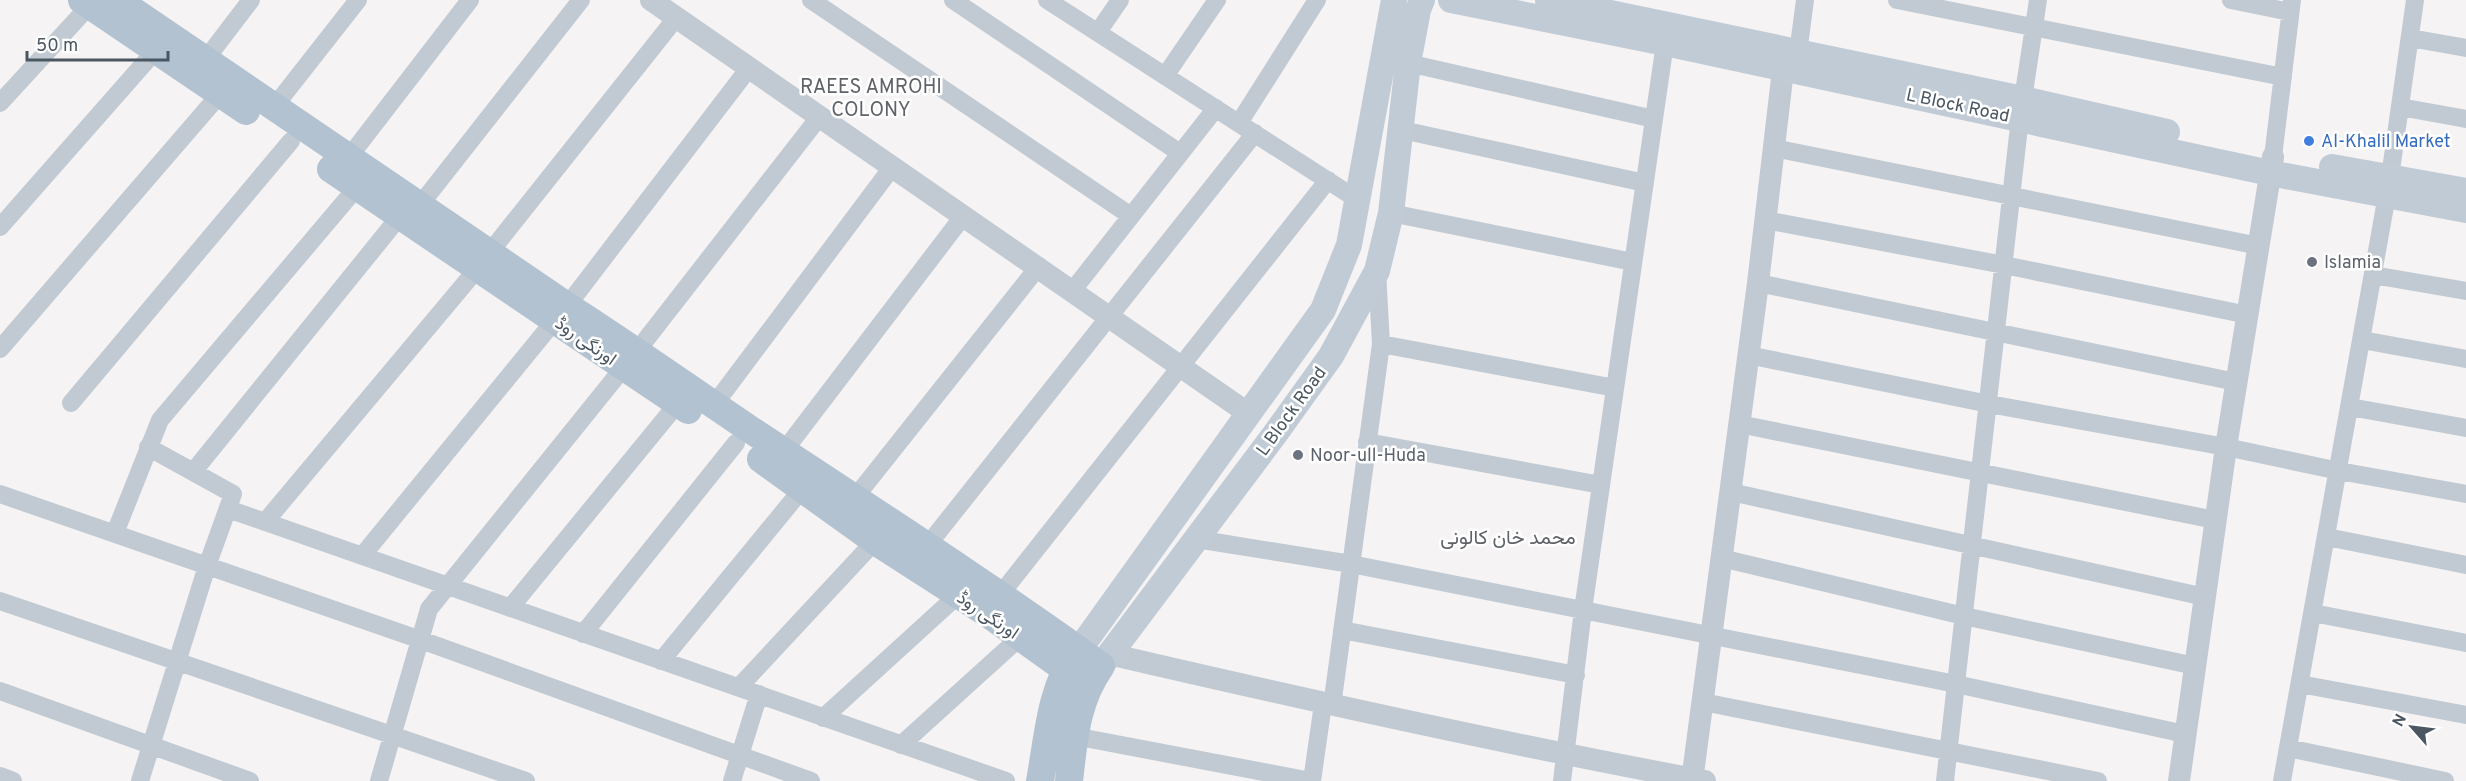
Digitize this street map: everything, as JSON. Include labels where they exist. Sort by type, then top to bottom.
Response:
[{"type":"main road","name":"L Block Road","points":[[1069,781],[1074,736],[1089,664],[1249,414],[1323,310],[1349,245],[1394,0]]},
{"type":"main road","name":"L Block Road","points":[[1040,781],[1058,690],[1089,664],[1196,539],[1331,356],[1377,271],[1391,213],[1408,63],[1422,0]]},
{"type":"main road","name":"L Block Road","points":[[1451,0],[1665,43],[1791,61]]},
{"type":"main road","name":"L Block Road","points":[[1562,1],[1791,61],[2022,108],[2272,165],[2389,186],[2466,191]]},
{"type":"main road","name":"اورنگی روڈ","points":[[112,3],[206,59],[349,157],[410,211],[561,313],[631,359],[714,405],[784,451],[848,507],[875,541],[958,595],[1029,629],[1089,664]]},
{"type":"main road","name":"اورنگی روڈ","points":[[112,3],[156,50],[358,186],[410,211]]},
{"type":"main road","name":"L Block Road","points":[[2389,186],[2466,210]]},
{"type":"main road","name":"اورنگی روڈ","points":[[631,359],[678,403],[803,488],[848,507],[927,546],[1000,595],[1029,629]]},
{"type":"street","points":[[206,59],[251,0]]},
{"type":"street","points":[[274,107],[358,0]]},
{"type":"street","points":[[349,157],[470,0]]},
{"type":"street","points":[[193,472],[410,211],[581,0]]},
{"type":"street","points":[[651,0],[1249,414]]},
{"type":"street","points":[[811,0],[1131,216]]},
{"type":"street","points":[[953,0],[1180,153]]},
{"type":"street","points":[[1047,0],[1358,200]]},
{"type":"street","points":[[1098,32],[1120,0]]},
{"type":"street","points":[[1165,76],[1217,0]]},
{"type":"street","points":[[1239,123],[1317,0]]},
{"type":"street","points":[[1089,664],[1328,705],[1565,756],[1697,780],[1710,635],[1731,492],[1774,148],[1805,0]]},
{"type":"street","points":[[1897,0],[2283,77]]},
{"type":"street","points":[[1945,781],[2022,108],[2038,0]]},
{"type":"street","points":[[2178,781],[2226,447],[2272,165],[2291,6],[2230,0]]},
{"type":"street","points":[[2282,781],[2389,186],[2415,0]]},
{"type":"street","points":[[0,103],[112,3]]},
{"type":"street","points":[[265,522],[484,261],[676,18]]},
{"type":"street","points":[[2410,38],[2466,48]]},
{"type":"street","points":[[1562,781],[1583,610],[1665,43]]},
{"type":"street","points":[[0,227],[156,50]]},
{"type":"street","points":[[1408,63],[1654,119]]},
{"type":"street","points":[[362,556],[561,313],[749,68]]},
{"type":"street","points":[[0,349],[220,94]]},
{"type":"street","points":[[2400,107],[2466,119]]},
{"type":"street","points":[[1073,290],[1215,108]]},
{"type":"street","points":[[379,781],[429,609],[631,359],[820,116]]},
{"type":"street","points":[[1402,130],[1645,183]]},
{"type":"street","points":[[927,546],[1255,134]]},
{"type":"street","points":[[71,403],[291,141]]},
{"type":"street","points":[[1774,148],[2259,246]]},
{"type":"street","points":[[714,405],[893,166]]},
{"type":"street","points":[[1000,595],[1328,180]]},
{"type":"street","points":[[115,533],[160,420],[358,186]]},
{"type":"street","points":[[1391,213],[1633,262]]},
{"type":"street","points":[[784,451],[964,215]]},
{"type":"street","points":[[1765,220],[2004,265],[2248,315]]},
{"type":"street","points":[[848,507],[1039,267]]},
{"type":"street","points":[[1074,736],[1311,781],[1342,630],[1381,344],[1377,271]]},
{"type":"street","points":[[2373,275],[2466,291]]},
{"type":"street","points":[[1758,283],[2236,382]]},
{"type":"street","points":[[2362,340],[2466,359]]},
{"type":"street","points":[[1381,344],[1615,388]]},
{"type":"street","points":[[1748,355],[1989,404],[2466,494]]},
{"type":"street","points":[[510,608],[678,403]]},
{"type":"street","points":[[2350,407],[2466,428]]},
{"type":"street","points":[[1739,424],[2216,520]]},
{"type":"street","points":[[1367,442],[1601,485]]},
{"type":"street","points":[[583,634],[736,443]]},
{"type":"street","points":[[140,781],[207,566],[233,494],[148,447]]},
{"type":"street","points":[[661,661],[803,488]]},
{"type":"street","points":[[1731,492],[2205,597]]},
{"type":"street","points":[[0,494],[421,640],[811,781]]},
{"type":"street","points":[[228,509],[1006,781]]},
{"type":"street","points":[[2327,537],[2466,565]]},
{"type":"street","points":[[1196,539],[1351,564],[1956,684],[2185,734]]},
{"type":"street","points":[[739,687],[875,541]]},
{"type":"street","points":[[1721,558],[1964,616],[2195,666]]},
{"type":"street","points":[[823,718],[958,595]]},
{"type":"street","points":[[0,601],[526,781]]},
{"type":"street","points":[[2313,613],[2466,643]]},
{"type":"street","points":[[901,745],[1029,629]]},
{"type":"street","points":[[1342,630],[1576,675]]},
{"type":"street","points":[[2300,684],[2466,715]]},
{"type":"street","points":[[0,691],[250,781]]},
{"type":"street","points":[[732,781],[759,694]]},
{"type":"street","points":[[1703,702],[2098,781]]},
{"type":"street","points":[[2288,748],[2445,781]]},
{"type":"street","points":[[0,776],[13,781]]},
{"type":"place","name":"Al-Khalil Market","points":[[2309,141]]},
{"type":"place","name":"Islamia","points":[[2312,262]]},
{"type":"place","name":"Noor-ull-Huda","points":[[1298,455]]},
{"type":"district","name":"RAEES AMROHI COLONY","points":[[871,98]]},
{"type":"district","name":"محمد خان کالونی","points":[[1508,537]]}]
